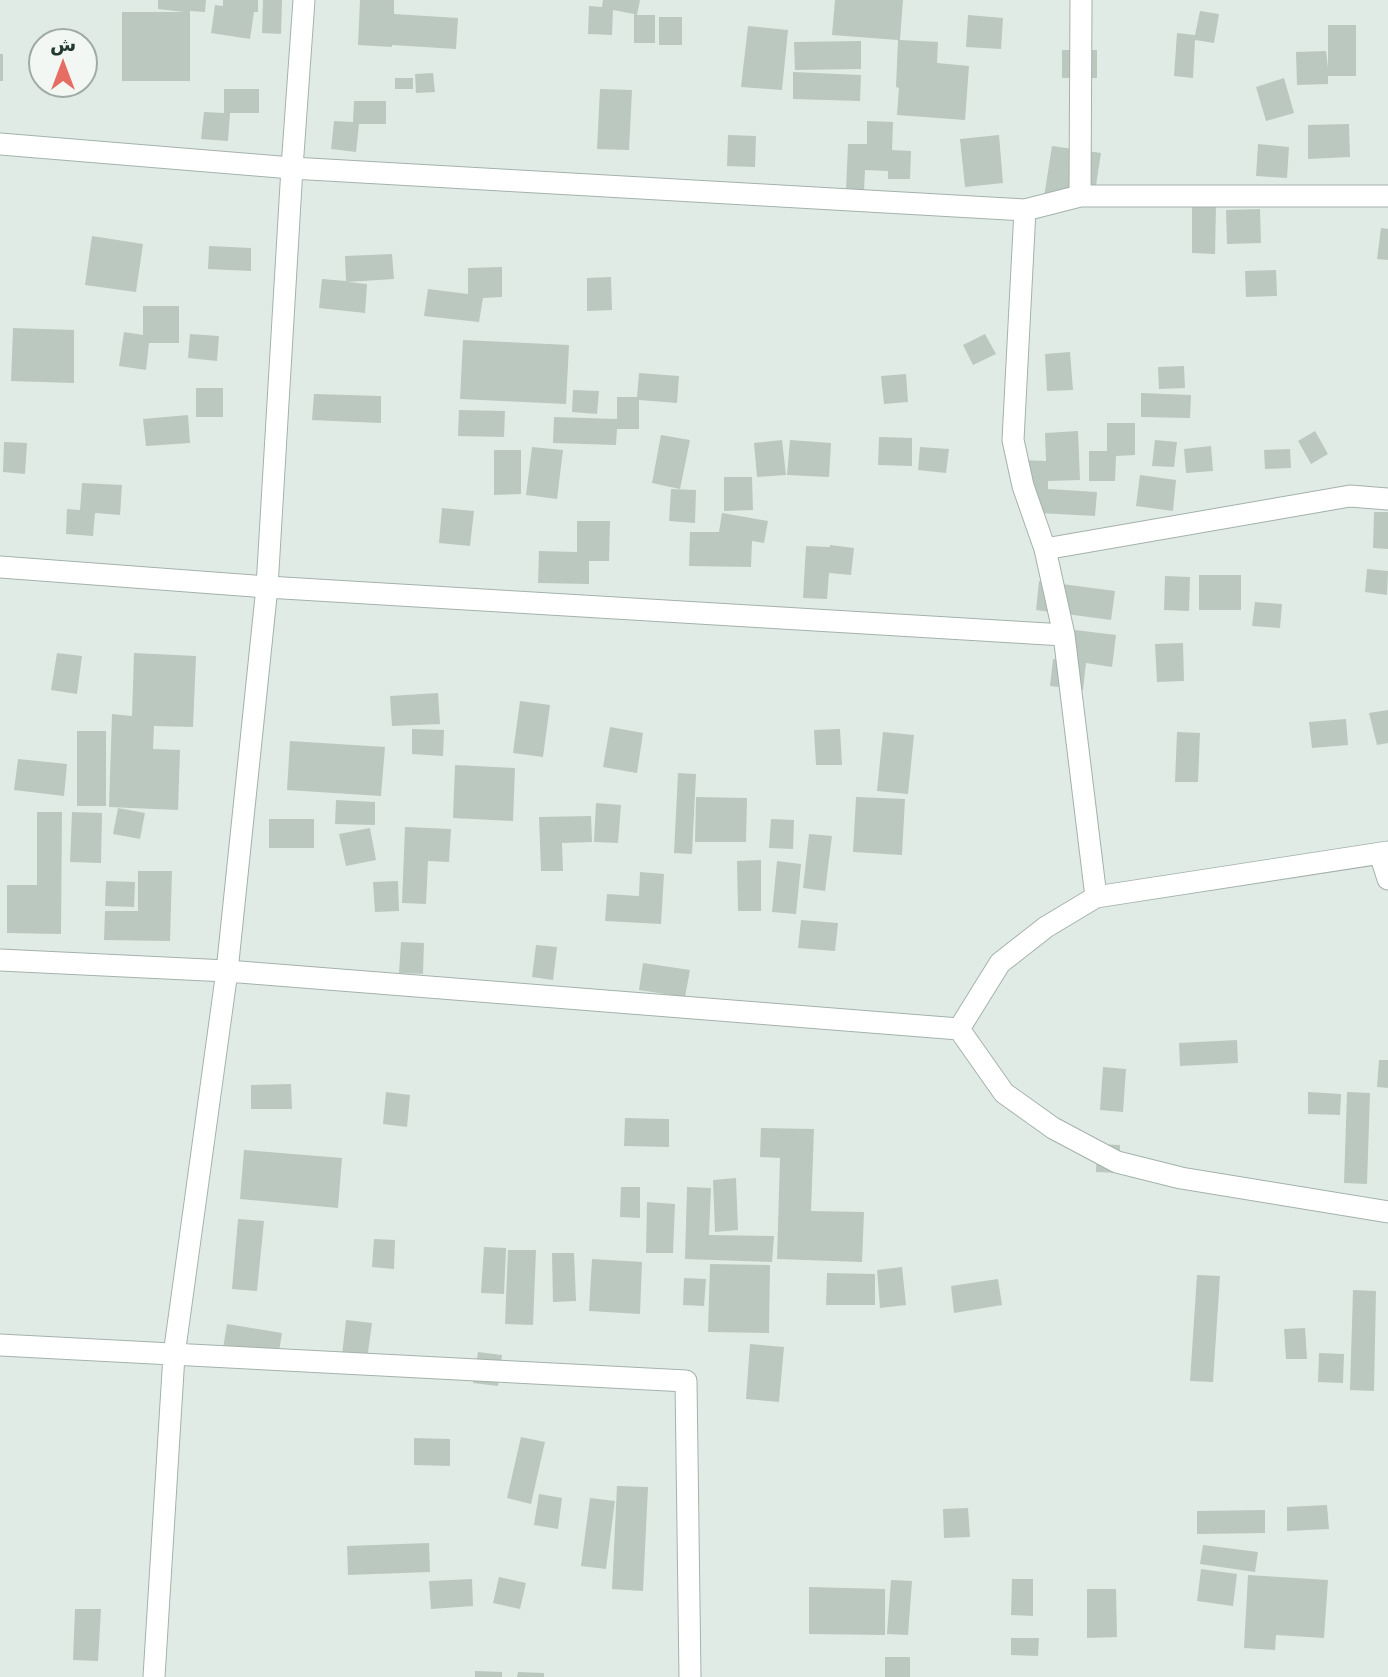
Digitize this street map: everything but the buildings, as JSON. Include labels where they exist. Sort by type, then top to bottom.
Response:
[{"type":"street","points":[[154,1677],[174,1355],[228,971],[267,587],[304,0]]},
{"type":"street","points":[[1080,196],[1081,0]]},
{"type":"street","points":[[0,144],[292,168],[1026,210],[1080,196],[1388,196]]},
{"type":"street","points":[[1026,210],[1013,440],[1023,486],[1045,550],[1064,635],[1096,897]]},
{"type":"street","points":[[1045,550],[1350,496],[1388,499]]},
{"type":"street","points":[[0,567],[267,587],[1064,635]]},
{"type":"street","points":[[959,1029],[1000,963],[1046,927],[1096,897],[1384,853],[1388,879]]},
{"type":"street","points":[[0,960],[228,971],[959,1029]]},
{"type":"street","points":[[959,1029],[1004,1093],[1053,1128],[1117,1162],[1181,1178],[1388,1212]]},
{"type":"street","points":[[0,1345],[686,1381],[690,1677]]}]
